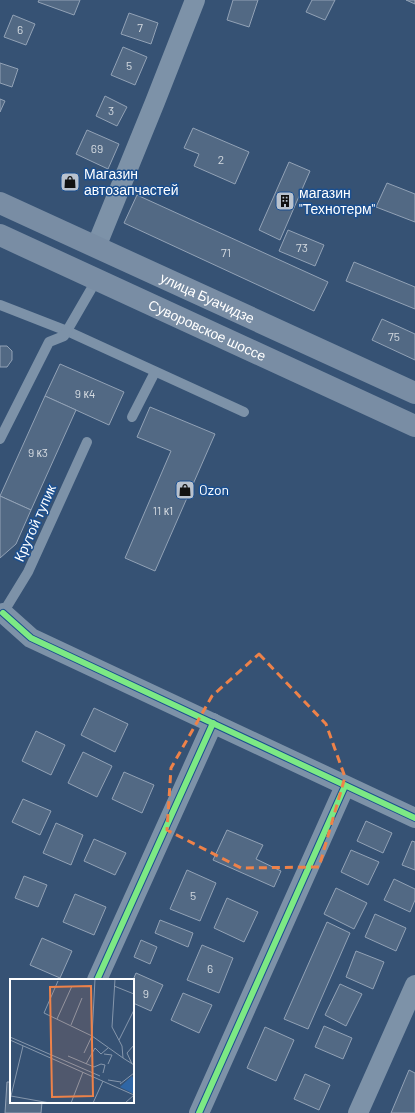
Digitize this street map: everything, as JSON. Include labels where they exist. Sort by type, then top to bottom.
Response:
[{"type":"main road","name":"улица Буачидзе","points":[[0,203],[415,393]]},
{"type":"main road","name":"Суворовское шоссе","points":[[0,234],[415,426]]},
{"type":"street","points":[[96,247],[195,0]]},
{"type":"street","points":[[1,614],[31,638],[415,818]]},
{"type":"street","points":[[97,979],[213,723]]},
{"type":"street","points":[[199,1113],[345,786]]},
{"type":"street","points":[[358,1113],[415,985]]},
{"type":"lane","points":[[0,439],[49,342],[64,336],[97,279]]},
{"type":"lane","points":[[0,305],[67,331],[244,412]]},
{"type":"lane","points":[[132,417],[155,372]]},
{"type":"lane","name":"Крутой тупик","points":[[1,614],[28,572],[87,442]]},
{"type":"highlighted area","points":[[259,654],[326,724],[345,777],[319,867],[241,868],[167,830],[171,768],[212,696]]},
{"type":"building","points":[[39,0],[80,0],[74,15],[38,2]]},
{"type":"building","points":[[233,0],[258,0],[249,27],[227,20]]},
{"type":"building","points":[[312,0],[335,0],[325,20],[306,12]]},
{"type":"building","points":[[406,0],[415,0],[415,4]]},
{"type":"building","points":[[129,13],[158,23],[151,44],[121,34]]},
{"type":"building","points":[[13,15],[35,24],[26,45],[4,37]]},
{"type":"building","points":[[123,47],[147,57],[135,85],[111,75]]},
{"type":"building","points":[[0,63],[18,69],[12,87],[0,83]]},
{"type":"building","points":[[105,96],[127,107],[117,126],[96,116]]},
{"type":"building","points":[[0,99],[5,101],[0,112]]},
{"type":"building","points":[[193,128],[249,152],[235,184],[194,166],[199,154],[184,148]]},
{"type":"building","points":[[87,130],[119,144],[108,169],[76,154]]},
{"type":"building","name":"магазин \"Технотерм\"","points":[[289,162],[310,171],[280,240],[259,230]]},
{"type":"building","points":[[387,183],[415,194],[415,222],[376,207]]},
{"type":"building","points":[[137,195],[328,282],[314,311],[124,223]]},
{"type":"building","points":[[288,230],[324,245],[315,266],[279,251]]},
{"type":"building","points":[[354,262],[415,287],[415,309],[346,281]]},
{"type":"building","points":[[382,319],[415,334],[415,360],[372,340]]},
{"type":"building","points":[[0,346],[7,346],[12,351],[12,360],[7,367],[0,367]]},
{"type":"building","points":[[60,364],[124,392],[109,425],[45,396]]},
{"type":"building","points":[[45,396],[76,410],[31,510],[0,496]]},
{"type":"building","points":[[150,407],[215,434],[155,571],[125,558],[171,451],[137,437]]},
{"type":"building","points":[[0,496],[31,510],[16,544],[0,558]]},
{"type":"building","points":[[94,708],[128,724],[115,752],[81,735]]},
{"type":"building","points":[[36,731],[65,745],[51,775],[22,761]]},
{"type":"building","points":[[83,752],[112,766],[97,797],[68,783]]},
{"type":"building","points":[[124,772],[154,785],[142,813],[112,799]]},
{"type":"building","points":[[23,799],[51,811],[40,835],[12,822]]},
{"type":"building","points":[[366,821],[392,833],[383,853],[357,841]]},
{"type":"building","points":[[56,823],[83,835],[71,865],[43,853]]},
{"type":"building","points":[[227,830],[263,845],[256,859],[281,871],[274,887],[213,860]]},
{"type":"building","points":[[94,839],[126,853],[115,875],[84,861]]},
{"type":"building","points":[[412,841],[415,842],[415,870],[402,865]]},
{"type":"building","points":[[351,850],[379,862],[368,885],[341,872]]},
{"type":"building","points":[[187,870],[216,883],[200,921],[170,909]]},
{"type":"building","points":[[24,876],[47,885],[38,907],[15,898]]},
{"type":"building","points":[[394,879],[415,889],[415,900],[410,912],[384,900]]},
{"type":"building","points":[[336,888],[367,903],[354,929],[324,914]]},
{"type":"building","points":[[75,894],[106,907],[94,935],[63,922]]},
{"type":"building","points":[[227,898],[258,912],[244,942],[214,928]]},
{"type":"building","points":[[375,914],[406,928],[396,951],[365,937]]},
{"type":"building","points":[[160,920],[193,933],[188,947],[155,933]]},
{"type":"building","points":[[327,922],[350,933],[308,1029],[284,1019]]},
{"type":"building","points":[[42,938],[72,951],[60,978],[30,965]]},
{"type":"building","points":[[141,940],[157,947],[150,964],[134,957]]},
{"type":"building","points":[[202,945],[233,958],[219,993],[187,980]]},
{"type":"building","points":[[356,951],[384,962],[373,989],[346,977]]},
{"type":"building","points":[[136,973],[163,985],[151,1011],[134,1003],[133,979]]},
{"type":"building","points":[[340,984],[362,994],[346,1026],[325,1015]]},
{"type":"building","points":[[183,993],[212,1005],[199,1033],[171,1020]]},
{"type":"building","points":[[324,1026],[352,1038],[343,1059],[315,1047]]},
{"type":"building","points":[[265,1027],[294,1040],[276,1081],[247,1068]]},
{"type":"building","points":[[409,1070],[415,1073],[415,1113],[391,1113]]},
{"type":"building","points":[[305,1074],[330,1085],[319,1110],[294,1099]]},
{"type":"building","points":[[7,1082],[10,1082],[10,1103],[42,1103],[41,1113],[5,1113]]},
{"type":"cycle path","points":[[3,613],[31,638],[415,818]]},
{"type":"cycle path","points":[[97,979],[213,723]]},
{"type":"cycle path","points":[[199,1113],[345,786]]},
{"type":"place","name":"Магазин автозапчастей","points":[[70,182]]},
{"type":"place","name":"магазин \"Технотерм\"","points":[[285,201]]},
{"type":"place","name":"Ozon","points":[[185,490]]}]
